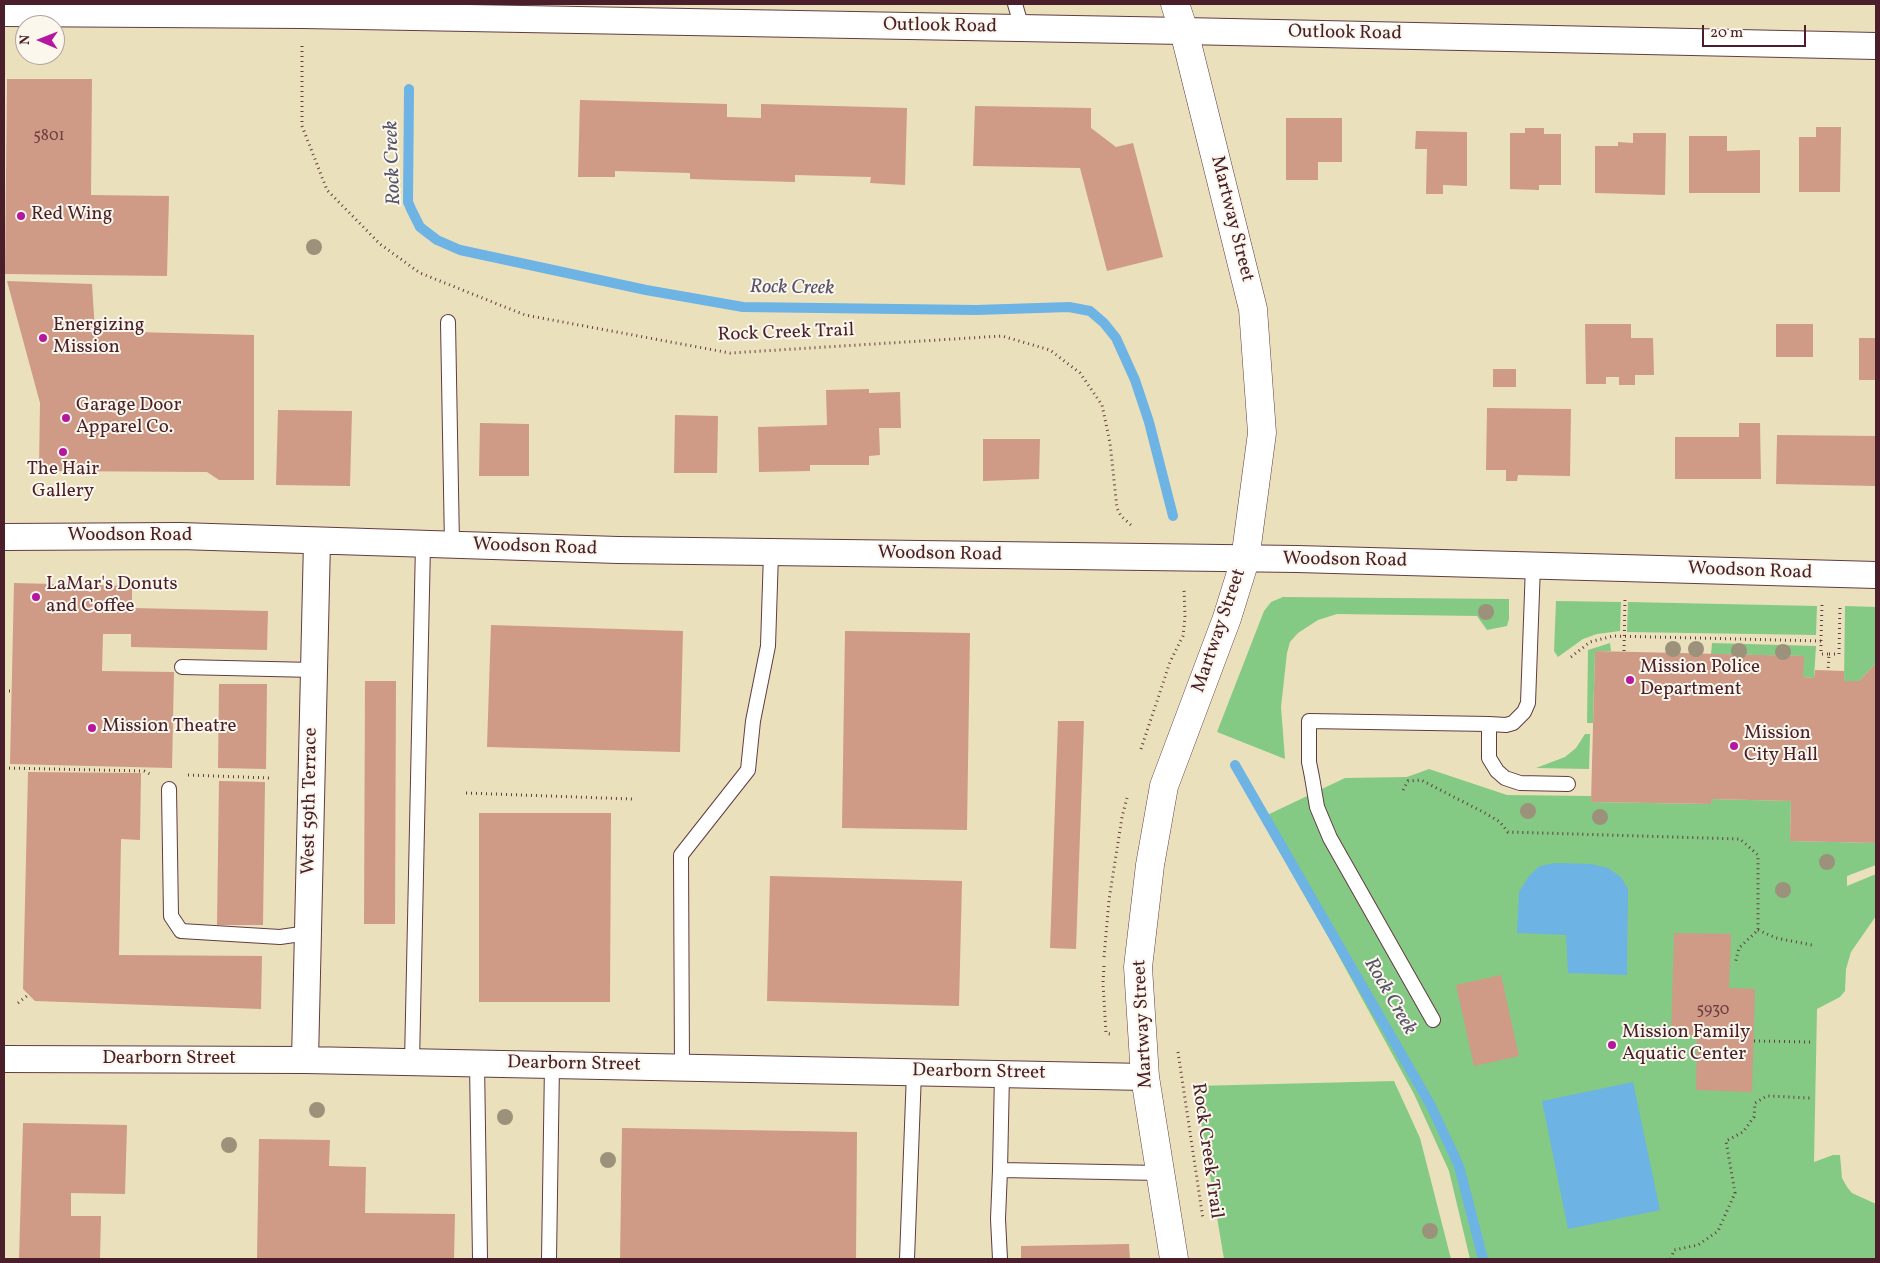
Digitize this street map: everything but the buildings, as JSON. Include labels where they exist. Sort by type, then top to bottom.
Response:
[{"type":"street","name":"Martway Street","points":[[1174,1259],[1145,1076],[1138,967],[1150,865],[1164,786],[1227,618],[1245,560],[1262,433],[1253,309],[1184,31],[1175,4]]},
{"type":"street","name":"Outlook Road","points":[[4,13],[1018,16],[1184,31],[1876,46]]},
{"type":"street","name":"Woodson Road","points":[[4,537],[180,536],[771,553],[1245,560],[1297,559],[1876,575]]},
{"type":"street","name":"West 59th Terrace","points":[[305,1060],[317,541]]},
{"type":"street","name":"Dearborn Street","points":[[4,1059],[305,1060],[1145,1076]]},
{"type":"lane","points":[[448,322],[452,545]]},
{"type":"lane","points":[[412,1062],[423,544]]},
{"type":"lane","points":[[682,1068],[681,855],[748,770],[753,721],[768,646],[771,553]]},
{"type":"lane","points":[[1433,1020],[1330,838],[1317,807],[1309,762],[1309,721],[1513,723],[1524,712],[1528,703],[1533,566]]},
{"type":"lane","points":[[182,667],[314,670]]},
{"type":"lane","points":[[1490,724],[1490,758],[1497,771],[1505,778],[1520,783],[1568,784]]},
{"type":"lane","points":[[170,789],[171,916],[181,931],[280,937],[308,934]]},
{"type":"lane","points":[[477,1064],[480,1259]]},
{"type":"lane","points":[[550,1259],[552,1065]]},
{"type":"lane","points":[[907,1259],[914,1072]]},
{"type":"lane","points":[[1000,1259],[998,1219],[1002,1074]]},
{"type":"lane","points":[[1000,1170],[1160,1173]]},
{"type":"path","name":"Rock Creek Trail","points":[[302,44],[302,126],[327,190],[380,244],[420,273],[525,315],[730,353],[1002,336],[1050,350],[1080,373],[1102,405],[1110,443],[1117,508],[1127,522],[1139,528]]},
{"type":"path","points":[[1624,651],[1625,596]]},
{"type":"path","points":[[1822,601],[1821,654],[1839,654],[1841,601]]},
{"type":"path","points":[[1571,657],[1590,642],[1614,636],[1821,641]]},
{"type":"path","points":[[1828,671],[1829,654]]},
{"type":"path","points":[[4,691],[12,691]]},
{"type":"path","points":[[4,768],[144,771],[147,774],[157,774]]},
{"type":"path","points":[[185,775],[270,778]]},
{"type":"path","points":[[1403,790],[1408,780],[1422,780],[1485,812],[1500,822],[1508,832],[1740,839],[1758,855],[1758,930],[1739,948],[1735,964]]},
{"type":"path","points":[[466,793],[632,799]]},
{"type":"path","points":[[1758,930],[1776,938],[1812,945]]},
{"type":"path","points":[[18,1003],[28,995]]},
{"type":"path","points":[[1754,1041],[1812,1042]]},
{"type":"path","name":"Rock Creek Trail","points":[[1177,1047],[1203,1221]]},
{"type":"path","points":[[1671,1259],[1674,1250],[1698,1245],[1718,1231],[1736,1193],[1726,1141],[1744,1132],[1754,1117],[1755,1103],[1767,1096],[1810,1098]]},
{"type":"green space","points":[[1283,597],[1509,599],[1509,619],[1507,626],[1487,630],[1477,616],[1337,614],[1318,620],[1298,633],[1290,642],[1287,653],[1281,707],[1285,759],[1217,732],[1264,611],[1271,602]]},
{"type":"green space","points":[[1556,601],[1621,602],[1620,631],[1597,634],[1583,639],[1558,657],[1554,651]]},
{"type":"green space","points":[[1628,602],[1817,606],[1816,635],[1627,632]]},
{"type":"green space","points":[[1845,606],[1876,607],[1876,663],[1859,681],[1844,681]]},
{"type":"green space","points":[[1610,643],[1611,651],[1595,651],[1593,723],[1587,723],[1588,650]]},
{"type":"green space","points":[[1712,643],[1816,646],[1814,678],[1803,677],[1803,656],[1711,654]]},
{"type":"green space","points":[[1585,734],[1590,734],[1589,769],[1536,768],[1565,757],[1576,748]]},
{"type":"green space","points":[[1429,769],[1507,795],[1591,796],[1591,802],[1710,804],[1711,799],[1791,801],[1790,841],[1876,843],[1876,865],[1847,876],[1847,886],[1876,874],[1876,916],[1851,952],[1846,969],[1845,991],[1840,997],[1817,1009],[1814,1162],[1833,1155],[1840,1155],[1842,1178],[1847,1187],[1852,1193],[1876,1204],[1876,1259],[1470,1259],[1449,1171],[1414,1094],[1263,817],[1345,778],[1407,777]]},
{"type":"green space","points":[[1394,1081],[1420,1138],[1451,1259],[1224,1259],[1195,1086]]},
{"type":"water","points":[[1555,863],[1591,864],[1608,868],[1621,877],[1628,889],[1627,975],[1568,973],[1566,935],[1517,933],[1519,892],[1529,876],[1540,866]]},
{"type":"water","points":[[1633,1082],[1660,1210],[1568,1229],[1542,1101]]},
{"type":"waterway","name":"Rock Creek","points":[[409,89],[408,202],[420,227],[437,240],[460,250],[646,290],[743,307],[976,310],[1069,307],[1090,311],[1104,323],[1116,338],[1135,380],[1149,422],[1173,516]]},
{"type":"waterway","name":"Rock Creek","points":[[1235,765],[1430,1104],[1459,1166],[1483,1259]]},
{"type":"place","name":"Red Wing","points":[[21,216]]},
{"type":"place","name":"Energizing Mission","points":[[43,338]]},
{"type":"place","name":"Garage Door Apparel Co.","points":[[66,418]]},
{"type":"place","name":"The Hair Gallery","points":[[63,452]]},
{"type":"place","name":"LaMar's Donuts and Coffee","points":[[36,597]]},
{"type":"place","name":"Mission Police Department","points":[[1630,680]]},
{"type":"place","name":"Mission Theatre","points":[[92,728]]},
{"type":"place","name":"Mission City Hall","points":[[1734,746]]},
{"type":"place","name":"Mission Family Aquatic Center","points":[[1612,1045]]}]
